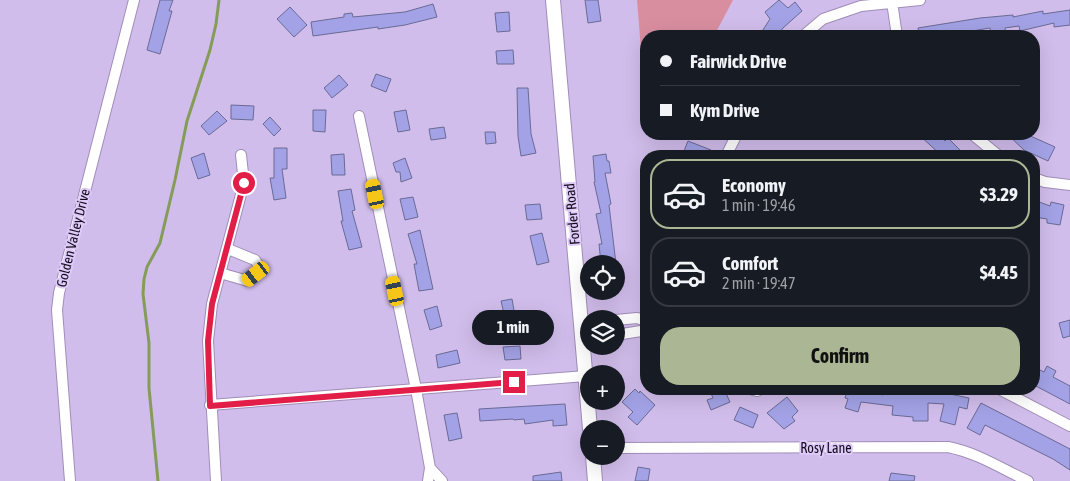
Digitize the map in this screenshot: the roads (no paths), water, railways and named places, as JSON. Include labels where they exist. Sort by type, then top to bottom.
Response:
[{"type":"main road","name":"Forder Road","points":[[553,0],[583,310]]},
{"type":"main road","points":[[593,465],[595,481]]},
{"type":"street","name":"Golden Valley Drive","points":[[70,481],[57,310],[58,293],[134,0]]},
{"type":"street","points":[[810,30],[823,19],[861,6],[920,0]]},
{"type":"street","points":[[892,2],[896,30]]},
{"type":"street","points":[[359,116],[416,389],[430,468],[428,481]]},
{"type":"street","points":[[980,140],[992,150]]},
{"type":"street","points":[[216,481],[210,406],[208,341],[212,304],[244,183],[241,155]]},
{"type":"street","points":[[1040,180],[1070,185]]},
{"type":"street","points":[[220,273],[248,281],[256,274],[259,266],[255,260],[228,249]]},
{"type":"street","points":[[625,319],[640,319]]},
{"type":"street","points":[[625,334],[640,331]]},
{"type":"street","points":[[210,406],[580,376]]},
{"type":"street","points":[[1011,395],[1070,426]]},
{"type":"street","name":"Rosy Lane","points":[[625,448],[948,448],[964,450],[1028,481]]},
{"type":"street","points":[[430,468],[442,481]]},
{"type":"waterway","points":[[158,481],[149,388],[149,343],[143,294],[144,279],[147,267],[160,243],[187,121],[210,50],[219,0]]}]
